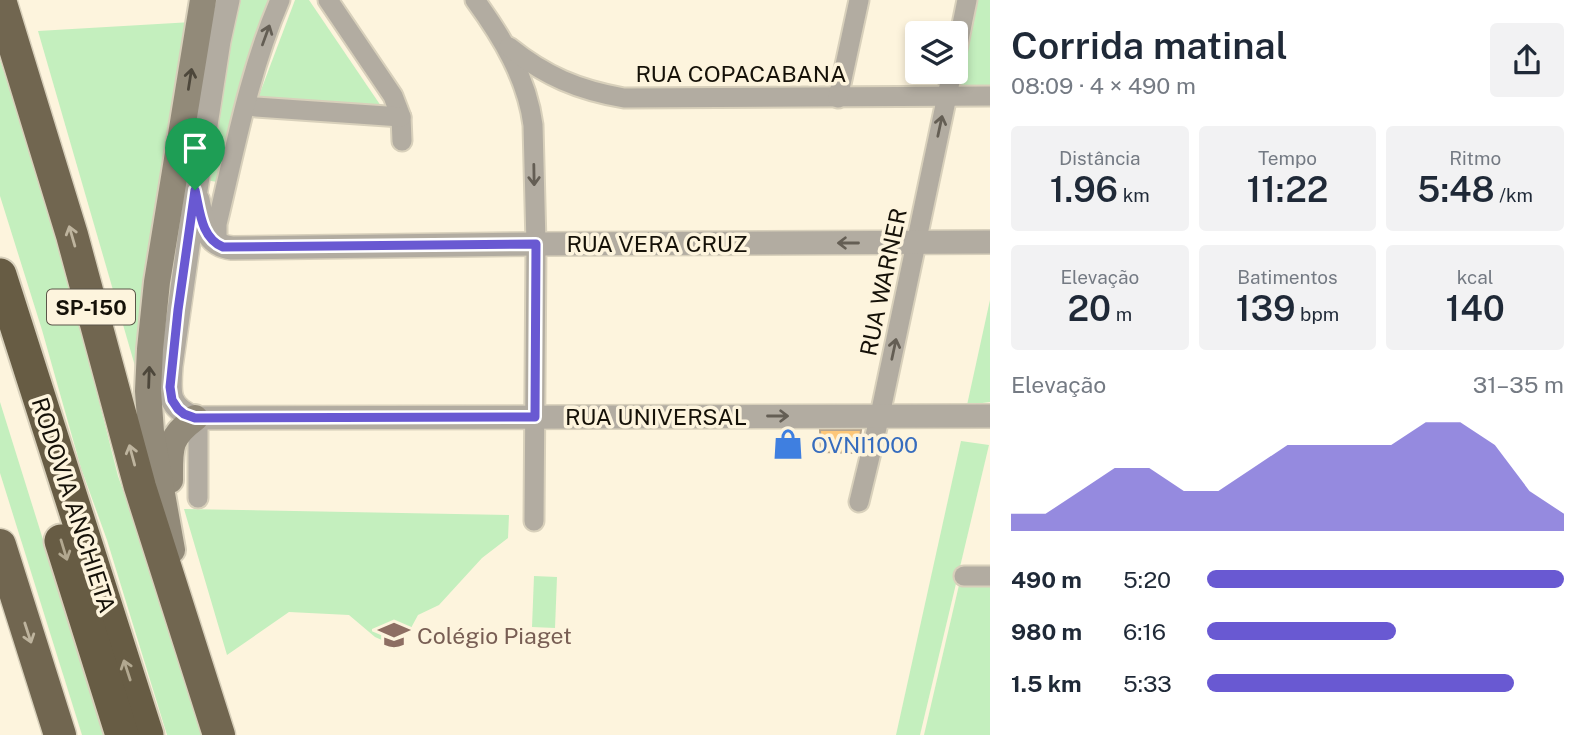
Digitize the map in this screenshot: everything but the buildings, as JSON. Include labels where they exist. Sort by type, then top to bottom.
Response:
[{"type":"highway","name":"SP-150","points":[[0,0],[72,235],[140,487],[219,735]]},
{"type":"highway","name":"RODOVIA ANCHIETA","points":[[0,275],[147,735]]},
{"type":"highway","name":"RODOVIA ANCHIETA","points":[[0,345],[122,735]]},
{"type":"highway","points":[[0,545],[60,735]]},
{"type":"main road","points":[[181,614],[151,432],[150,349],[159,269],[203,0]]},
{"type":"main road","points":[[171,548],[171,449],[180,429],[197,418]]},
{"type":"street","points":[[198,498],[197,418],[184,414],[172,400],[171,366],[195,190],[228,0]]},
{"type":"street","points":[[217,244],[217,224],[244,106],[280,0]]},
{"type":"street","points":[[328,0],[393,96],[401,117],[402,141]]},
{"type":"street","points":[[475,0],[506,44],[530,107],[533,133],[536,244],[534,521]]},
{"type":"street","points":[[838,98],[859,0]]},
{"type":"street","points":[[963,21],[967,0]]},
{"type":"street","name":"RUA COPACABANA","points":[[506,44],[540,69],[569,84],[624,98],[990,96]]},
{"type":"street","points":[[530,107],[540,69]]},
{"type":"street","name":"RUA WARNER","points":[[859,502],[880,415],[949,84]]},
{"type":"street","points":[[256,107],[401,117]]},
{"type":"street","points":[[195,190],[204,227],[217,244]]},
{"type":"street","name":"RUA VERA CRUZ","points":[[217,244],[232,248],[990,242]]},
{"type":"street","points":[[183,280],[199,258],[217,244]]},
{"type":"street","name":"RUA UNIVERSAL","points":[[197,418],[990,416]]},
{"type":"street","points":[[964,576],[990,576]]},
{"type":"green space","points":[[239,0],[274,0],[233,116],[217,182],[206,180]]},
{"type":"green space","points":[[295,0],[309,0],[383,109],[258,98]]},
{"type":"green space","points":[[977,0],[990,0],[990,86],[958,87],[959,84],[968,84],[968,41]]},
{"type":"green space","points":[[192,22],[135,366],[38,31]]},
{"type":"green space","points":[[0,60],[50,207],[118,476],[186,668],[204,735],[167,735],[107,540],[81,468],[0,196]]},
{"type":"green space","points":[[990,300],[990,402],[967,405]]},
{"type":"green space","points":[[0,402],[104,735],[82,735],[0,473]]},
{"type":"green space","points":[[961,441],[989,445],[920,735],[896,735]]},
{"type":"green space","points":[[184,509],[509,515],[508,538],[482,558],[439,605],[418,615],[411,628],[393,645],[375,637],[349,615],[289,612],[227,655]]},
{"type":"green space","points":[[534,576],[557,577],[555,628],[532,627]]},
{"type":"green space","points":[[990,584],[990,735],[924,735],[959,585]]},
{"type":"place","name":"OVNI1000","points":[[788,444]]},
{"type":"place","name":"Colégio Piaget","points":[[394,635]]},
{"type":"route","points":[[195,190],[204,227],[213,241],[223,247],[536,244],[535,417],[195,418],[184,414],[172,400],[171,366],[195,190]]}]
